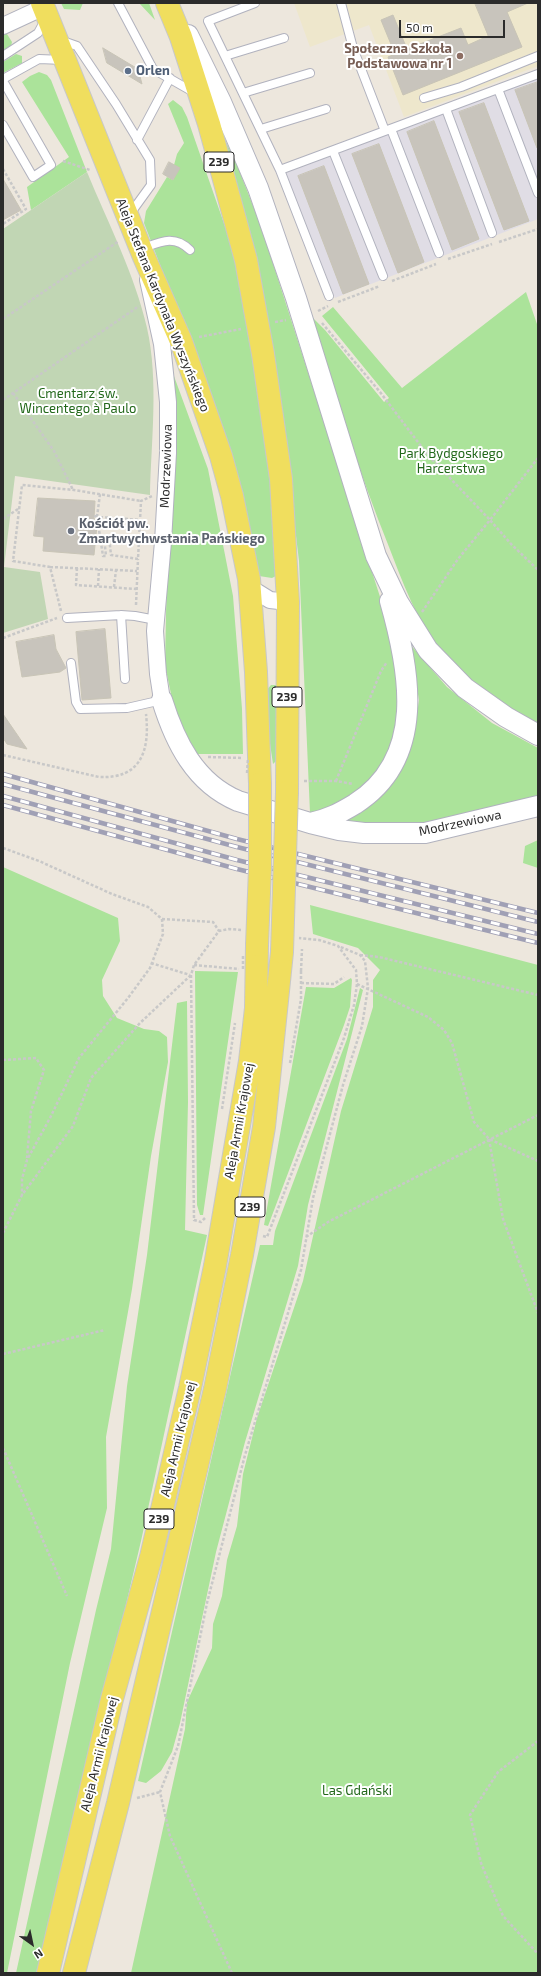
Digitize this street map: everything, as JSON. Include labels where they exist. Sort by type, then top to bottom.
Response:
[{"type":"main road","name":"239","points":[[167,3],[181,37],[199,95],[264,325],[282,479],[295,787]]},
{"type":"main road","name":"Aleja Stefana Kardynała Wyszyńskiego","points":[[44,9],[58,40],[142,253],[180,341],[205,407],[232,496],[249,587],[256,672],[260,784],[260,868],[257,945]]},
{"type":"main road","name":"Aleja Armii Krajowej","points":[[74,1973],[118,1803],[215,1389],[242,1256],[264,1127],[282,952],[295,787]]},
{"type":"main road","name":"Aleja Armii Krajowej","points":[[48,1973],[112,1699],[150,1557],[190,1388],[210,1289],[250,1061],[256,1008],[257,945]]},
{"type":"street","points":[[171,3],[221,102],[258,188],[296,298],[376,556],[404,652],[408,700],[402,741],[397,759],[386,774],[363,799],[339,814],[322,821],[310,823]]},
{"type":"street","points":[[3,26],[44,9]]},
{"type":"street","name":"Modrzewiowa","points":[[142,253],[162,344],[168,402],[168,466],[156,620],[158,674],[154,702],[170,725],[184,753],[193,766],[212,787],[227,797],[310,823],[339,830],[364,833],[425,833],[538,806]]},
{"type":"street","points":[[376,556],[398,602],[428,650],[465,688],[506,717],[538,735]]},
{"type":"street","points":[[249,587],[270,600],[288,602]]},
{"type":"lane","points":[[118,3],[153,68],[199,95]]},
{"type":"lane","points":[[255,3],[208,21],[280,170],[328,296]]},
{"type":"lane","points":[[341,3],[353,48],[439,253]]},
{"type":"lane","points":[[3,56],[38,33],[44,9]]},
{"type":"lane","points":[[225,56],[284,38]]},
{"type":"lane","points":[[58,40],[77,46],[116,104],[150,160],[151,185],[128,217]]},
{"type":"lane","points":[[424,98],[461,87],[538,56]]},
{"type":"lane","points":[[3,125],[34,177],[52,165],[3,80],[39,59],[66,60]]},
{"type":"lane","points":[[243,93],[310,73]]},
{"type":"lane","points":[[280,170],[538,74]]},
{"type":"lane","points":[[137,140],[170,78]]},
{"type":"lane","points":[[498,89],[538,193]]},
{"type":"lane","points":[[261,129],[326,109]]},
{"type":"lane","points":[[446,109],[492,233]]},
{"type":"lane","points":[[333,151],[383,280]]},
{"type":"lane","points":[[142,253],[162,241],[176,240],[184,244],[190,250]]},
{"type":"lane","points":[[67,618],[121,615],[156,620]]},
{"type":"lane","points":[[121,615],[125,679]]},
{"type":"lane","points":[[71,663],[76,702],[80,709],[127,708],[154,702]]},
{"type":"path","points":[[63,161],[92,170]]},
{"type":"path","points":[[3,169],[26,209],[3,224]]},
{"type":"path","points":[[447,259],[538,228]]},
{"type":"path","points":[[3,319],[120,240]]},
{"type":"path","points":[[390,282],[440,262]]},
{"type":"path","points":[[312,313],[383,280]]},
{"type":"path","points":[[3,400],[145,302]]},
{"type":"path","points":[[318,319],[358,365],[427,454],[511,544],[538,570]]},
{"type":"path","points":[[180,341],[290,320]]},
{"type":"path","points":[[13,393],[54,451],[74,490]]},
{"type":"path","points":[[420,615],[454,565],[538,458]]},
{"type":"path","points":[[137,571],[50,566],[13,561],[22,485],[74,490],[141,502],[152,496],[152,489]]},
{"type":"path","points":[[100,494],[97,517],[103,556],[106,556],[104,537],[108,537],[111,555],[138,559],[141,502]]},
{"type":"path","points":[[3,519],[18,509]]},
{"type":"path","points":[[97,517],[140,520]]},
{"type":"path","points":[[3,638],[62,616],[50,566]]},
{"type":"path","points":[[77,568],[76,585],[136,589]]},
{"type":"path","points":[[98,586],[99,569]]},
{"type":"path","points":[[114,587],[116,570]]},
{"type":"path","points":[[3,755],[98,777],[110,778],[122,774],[133,769],[141,760],[145,749],[147,723],[154,702]]},
{"type":"path","points":[[200,757],[248,758],[248,751]]},
{"type":"path","points":[[295,787],[336,781]]},
{"type":"path","points":[[3,848],[39,861],[112,894],[148,907],[162,919],[213,922],[219,931]]},
{"type":"path","points":[[26,1160],[50,1118],[79,1058],[128,998],[151,964],[163,934],[162,919]]},
{"type":"path","points":[[206,1216],[201,1222],[194,1220],[191,975],[194,966],[219,931],[235,929]]},
{"type":"path","points":[[311,940],[330,943],[360,955],[379,957],[538,995]]},
{"type":"path","points":[[260,1236],[267,1237],[276,1215],[344,1038],[354,1005],[357,984],[356,970],[338,946]]},
{"type":"path","points":[[232,1973],[170,1836],[160,1792],[178,1746],[209,1596],[245,1455],[301,1270],[310,1222],[312,1198],[339,1100],[362,1026],[368,988],[365,961],[360,955]]},
{"type":"path","points":[[151,964],[191,975]]},
{"type":"path","points":[[194,966],[243,970]]},
{"type":"path","points":[[3,1233],[22,1195],[73,1126],[91,1078],[140,1023],[191,975]]},
{"type":"path","points":[[301,983],[334,984],[344,977]]},
{"type":"path","points":[[357,984],[428,1017],[444,1030],[452,1043],[474,1122],[489,1139],[538,1161]]},
{"type":"path","points":[[221,1116],[236,1016]]},
{"type":"path","points":[[3,1060],[36,1058],[44,1070],[31,1111],[26,1160],[22,1179],[22,1195]]},
{"type":"path","points":[[306,1238],[328,1222],[538,1115]]},
{"type":"path","points":[[489,1139],[503,1219],[538,1313]]},
{"type":"path","points":[[3,1354],[105,1330]]},
{"type":"path","points":[[3,1448],[67,1596]]},
{"type":"path","points":[[538,1741],[498,1772],[470,1815],[481,1863],[503,1916],[538,1954]]},
{"type":"shaded area","name":"Społeczna Szkoła Podstawowa nr 1","points":[[294,3],[537,3],[538,66],[404,117],[369,25],[310,47]]},
{"type":"shaded area","points":[[538,78],[538,219],[335,298],[285,173]]},
{"type":"green space","points":[[61,3],[83,3],[80,10],[64,9]]},
{"type":"green space","points":[[139,3],[149,3],[155,20]]},
{"type":"green space","points":[[3,34],[7,34],[12,42],[11,46],[3,51]]},
{"type":"green space","points":[[16,54],[22,56],[22,63],[3,73],[3,62]]},
{"type":"green space","points":[[39,72],[47,75],[51,80],[87,172],[31,210],[27,187],[69,157],[22,82]]},
{"type":"green space","points":[[173,100],[182,107],[187,117],[236,258],[268,447],[278,575],[272,578],[259,576],[185,330],[144,223],[146,211],[167,177],[173,180],[179,168],[174,165],[177,154],[184,143],[168,104]]},
{"type":"green space","points":[[209,106],[237,165],[261,226],[399,656],[402,713],[382,770],[350,797],[328,808],[310,813],[299,561],[279,393]]},
{"type":"green space","name":"Cmentarz św. Wincentego à Paulo","points":[[87,172],[136,288],[151,348],[153,369],[153,412],[150,495],[15,476],[4,567],[40,572],[48,619],[3,633],[3,229]]},
{"type":"green space","name":"Park Bydgoskiego Harcerstwa","points":[[526,292],[538,327],[538,725],[512,710],[472,682],[449,661],[431,638],[424,626],[405,587],[378,519],[310,321],[313,318],[325,330],[384,402],[389,398],[322,316],[333,307],[402,388]]},
{"type":"green space","points":[[171,368],[208,469],[233,596],[242,709],[243,754],[196,754],[175,713],[165,665]]},
{"type":"green space","points":[[409,643],[447,687],[492,723],[538,748],[538,799],[431,823],[396,827],[338,821],[401,769],[412,745],[419,700]]},
{"type":"green space","points":[[271,685],[278,685],[277,760],[273,764],[269,737],[266,691]]},
{"type":"green space","points":[[538,840],[538,868],[523,863],[525,846]]},
{"type":"green space","points":[[3,867],[118,918],[120,941],[102,980],[103,996],[117,1018],[144,1029],[159,1031],[167,1037],[168,1062],[151,1156],[132,1289],[106,1437],[107,1508],[70,1663],[7,1973],[3,1973]]},
{"type":"green space","name":"Las Gdański","points":[[310,905],[538,965],[538,1973],[131,1973],[185,1729],[187,1702],[212,1648],[213,1624],[222,1596],[227,1560],[237,1526],[243,1474],[257,1418],[303,1281],[341,1111],[373,1007],[373,980],[380,970],[358,948],[313,934]]},
{"type":"green space","points":[[195,971],[238,972],[203,1215],[200,1215],[197,1205]]},
{"type":"green space","points":[[351,978],[350,1007],[344,1025],[268,1226],[264,1225],[306,987],[334,988]]},
{"type":"green space","points":[[360,988],[363,990],[308,1205],[298,1266],[245,1442],[216,1552],[180,1723],[172,1752],[161,1771],[146,1783],[138,1781],[260,1245],[273,1245],[275,1231],[347,1039]]},
{"type":"green space","points":[[187,1001],[188,1102],[185,1230],[207,1235],[141,1541],[39,1973],[16,1973],[96,1610],[111,1549],[127,1386],[147,1255],[177,1003]]},
{"type":"building","points":[[475,3],[528,3],[507,12],[522,47],[403,95],[388,57],[395,54],[381,20],[393,15],[407,49],[461,28],[468,45],[488,36]]},
{"type":"building","points":[[103,48],[138,69],[142,84],[107,63]]},
{"type":"building","points":[[538,82],[538,147],[537,148],[515,90]]},
{"type":"building","points":[[484,103],[529,221],[504,230],[459,112]]},
{"type":"building","points":[[434,121],[479,239],[452,250],[407,132]]},
{"type":"building","points":[[379,144],[424,262],[398,273],[352,154]]},
{"type":"building","points":[[169,162],[180,168],[173,180],[163,174]]},
{"type":"building","points":[[324,166],[369,284],[343,294],[298,176]]},
{"type":"building","points":[[3,179],[21,210],[3,220]]},
{"type":"building","name":"Kościół pw. Zmartwychwstania Pańskiego","points":[[38,498],[95,501],[94,518],[97,525],[94,555],[43,551],[44,537],[34,536]]},
{"type":"building","points":[[105,629],[111,698],[82,700],[76,632]]},
{"type":"building","points":[[54,635],[56,649],[66,668],[60,672],[22,677],[16,642]]},
{"type":"building","points":[[3,714],[27,749],[7,744],[3,738]]},
{"type":"railway","points":[[3,774],[237,839],[538,913]]},
{"type":"railway","points":[[3,784],[237,847],[538,922]]},
{"type":"railway","points":[[3,796],[237,860],[538,934]]},
{"type":"railway","points":[[3,805],[237,869],[538,943]]},
{"type":"place","name":"Społeczna Szkoła Podstawowa nr 1","points":[[460,56]]},
{"type":"place","name":"Orlen","points":[[128,71]]},
{"type":"place","name":"Kościół pw. Zmartwychwstania Pańskiego","points":[[71,531]]}]
